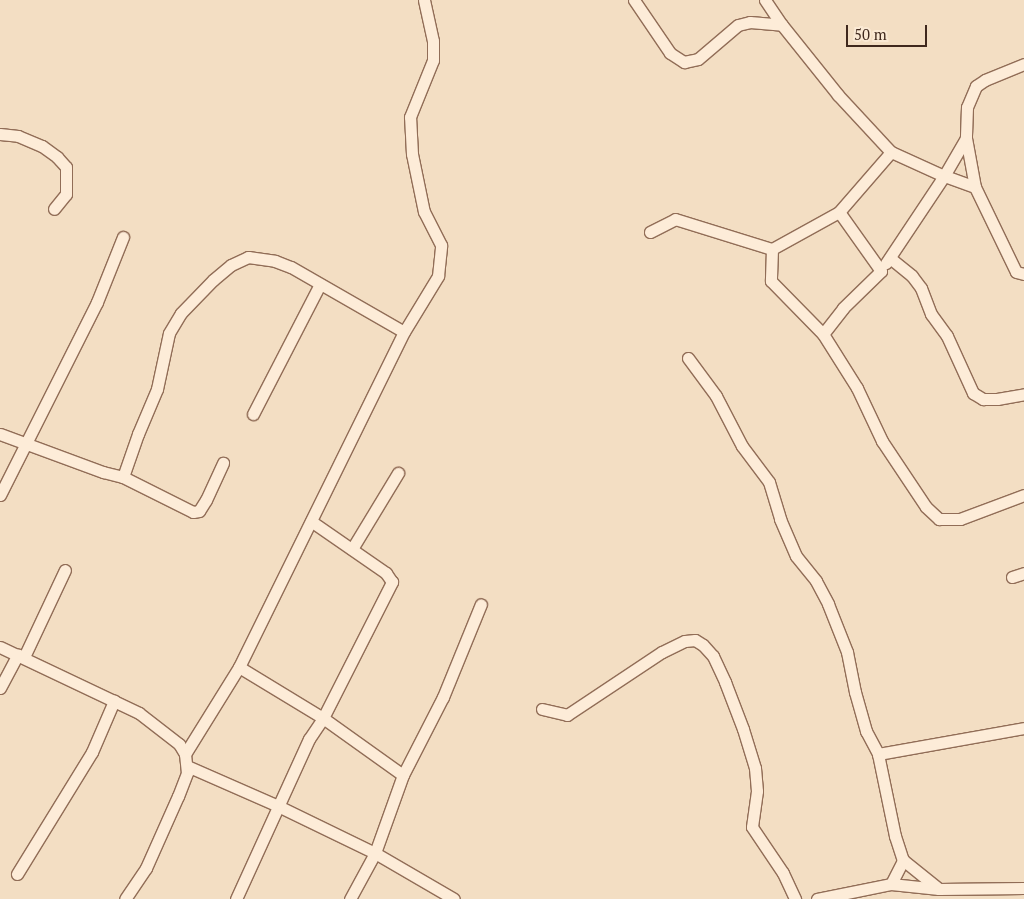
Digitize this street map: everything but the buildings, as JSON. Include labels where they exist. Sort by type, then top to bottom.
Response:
[{"type":"street","points":[[125,899],[146,868],[178,796],[186,760],[239,667],[404,332],[438,276],[441,245],[424,212],[412,154],[410,117],[433,60],[433,41],[424,0]]},
{"type":"street","points":[[634,0],[670,53],[684,62],[698,59],[738,25],[750,22],[782,25]]},
{"type":"street","points":[[765,0],[782,25],[838,95],[891,152],[944,176],[975,187]]},
{"type":"street","points":[[1024,64],[985,80],[976,86],[967,108],[966,138],[975,187],[1016,272],[1024,274]]},
{"type":"street","points":[[0,134],[18,136],[42,146],[57,157],[66,167],[66,194],[54,209]]},
{"type":"street","points":[[823,334],[843,308],[881,271],[944,176],[966,138]]},
{"type":"street","points":[[650,232],[675,219],[772,249],[839,212],[891,152]]},
{"type":"street","points":[[839,212],[881,271]]},
{"type":"street","points":[[0,495],[97,302],[122,237]]},
{"type":"street","points":[[772,249],[771,282],[823,334],[857,388],[882,441],[926,507],[939,519],[960,520],[1024,495]]},
{"type":"street","points":[[123,477],[138,434],[157,389],[169,333],[181,313],[213,280],[231,265],[248,258],[275,261],[291,267],[404,332]]},
{"type":"street","points":[[890,258],[912,276],[921,288],[935,322],[947,336],[973,393],[983,399],[997,399],[1024,394]]},
{"type":"street","points":[[252,414],[320,284]]},
{"type":"street","points":[[688,358],[716,396],[742,446],[769,482],[780,520],[796,556],[816,581],[828,604],[847,652],[855,692],[866,731],[878,754],[895,836],[903,860],[938,889]]},
{"type":"street","points":[[0,434],[26,446],[102,472],[123,477],[193,512],[199,511],[206,500],[222,463]]},
{"type":"street","points":[[352,549],[398,473]]},
{"type":"street","points":[[236,899],[309,739],[323,718],[392,582],[386,573],[311,521]]},
{"type":"street","points":[[0,688],[21,656],[65,570]]},
{"type":"street","points":[[1012,577],[1024,573]]},
{"type":"street","points":[[350,899],[375,853],[403,775],[443,697],[481,604]]},
{"type":"street","points":[[542,710],[566,715],[662,652],[690,640],[695,640],[703,645],[713,656],[726,682],[754,768],[758,791],[752,827],[783,873],[795,899]]},
{"type":"street","points":[[0,647],[139,712],[161,727],[179,744],[186,760],[375,853],[454,899]]},
{"type":"street","points":[[239,667],[323,718],[403,775]]},
{"type":"street","points":[[17,874],[92,752],[114,701]]},
{"type":"street","points":[[878,754],[1024,728]]},
{"type":"street","points":[[891,884],[903,860]]},
{"type":"street","points":[[817,899],[891,884],[938,889],[1024,888]]}]
